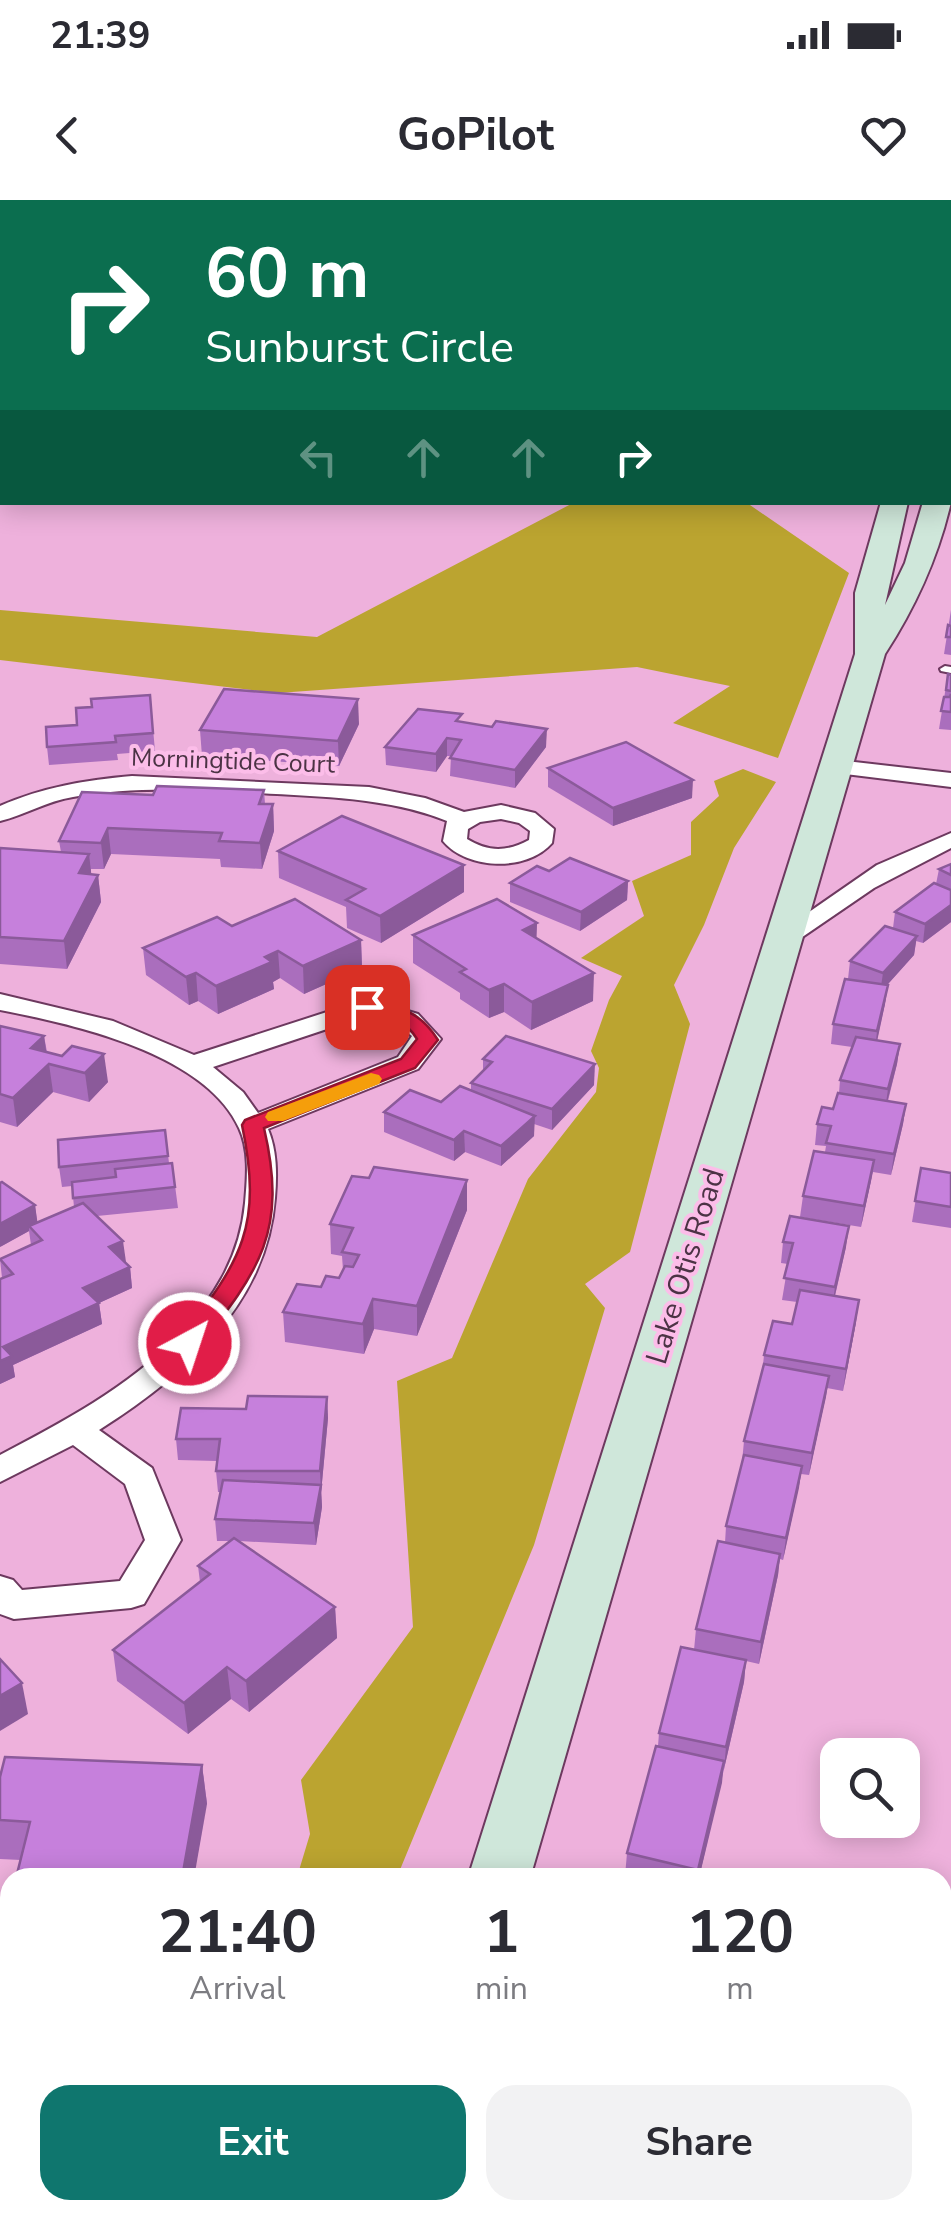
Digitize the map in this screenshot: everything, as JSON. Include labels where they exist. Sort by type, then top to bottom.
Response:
[{"type":"main road","name":"Lake Otis Road","points":[[870,654],[870,593],[894,505]]},
{"type":"main road","name":"Lake Otis Road","points":[[501,1868],[870,654],[906,597],[920,566],[936,505]]},
{"type":"street","points":[[837,767],[951,780]]},
{"type":"street","name":"Morningtide Court","points":[[0,814],[59,792],[111,784],[175,782],[408,799],[464,820]]},
{"type":"street","points":[[786,937],[866,880],[914,853],[951,840]]},
{"type":"street","points":[[0,1002],[63,1012],[116,1028],[191,1065],[226,1093],[252,1125],[262,1168],[258,1228],[238,1282],[209,1322],[169,1363],[76,1430],[0,1470]]},
{"type":"street","points":[[191,1065],[367,1007],[396,1012],[418,1024],[428,1040],[408,1063],[252,1125]]},
{"type":"street","points":[[0,1590],[14,1605],[132,1594],[164,1540],[140,1476],[76,1430]]},
{"type":"shaded area","points":[[569,505],[750,505],[849,573],[778,758],[673,723],[730,686],[637,667],[278,693],[0,660],[0,610],[317,637]]},
{"type":"shaded area","points":[[743,769],[776,782],[734,848],[704,925],[674,985],[690,1024],[630,1252],[585,1284],[605,1308],[534,1545],[401,1868],[300,1868],[310,1834],[301,1780],[413,1627],[397,1381],[452,1358],[528,1179],[596,1092],[599,1068],[591,1051],[622,976],[581,958],[644,916],[632,881],[691,855],[691,822],[719,796],[714,781]]},
{"type":"building","points":[[948,674],[951,675],[951,691],[946,690]]},
{"type":"building","points":[[224,689],[358,699],[338,741],[200,730]]},
{"type":"building","points":[[951,694],[951,712],[941,711],[944,697]]},
{"type":"building","points":[[150,695],[153,733],[115,736],[116,742],[47,747],[46,727],[77,725],[76,708],[92,707],[91,699]]},
{"type":"building","points":[[418,709],[462,714],[456,721],[492,727],[496,721],[547,729],[515,770],[450,758],[461,740],[447,738],[436,754],[385,747]]},
{"type":"building","points":[[626,742],[693,780],[613,808],[548,768]]},
{"type":"building","points":[[157,786],[264,790],[259,804],[273,804],[260,843],[219,841],[222,833],[108,828],[101,843],[59,841],[82,792],[153,795]]},
{"type":"building","points":[[342,816],[464,865],[380,916],[346,900],[365,889],[278,851]]},
{"type":"building","points":[[0,848],[89,854],[79,873],[98,875],[64,941],[0,937]]},
{"type":"building","points":[[570,858],[628,881],[581,912],[510,883],[537,866],[549,871]]},
{"type":"building","points":[[951,864],[951,875],[939,869]]},
{"type":"building","points":[[934,883],[951,890],[951,905],[925,924],[895,912]]},
{"type":"building","points":[[295,899],[361,940],[303,966],[278,951],[265,957],[272,962],[216,986],[196,973],[186,977],[143,948],[217,917],[232,926]]},
{"type":"building","points":[[497,899],[537,923],[523,930],[594,973],[532,1002],[504,984],[489,990],[460,972],[466,969],[413,935]]},
{"type":"building","points":[[885,926],[917,936],[883,973],[850,961]]},
{"type":"building","points":[[845,979],[888,985],[877,1031],[833,1024]]},
{"type":"building","points":[[0,1026],[44,1036],[31,1048],[62,1056],[72,1046],[104,1054],[85,1073],[49,1064],[13,1098],[0,1094]]},
{"type":"building","points":[[506,1036],[595,1064],[552,1109],[471,1083],[492,1062],[483,1059]]},
{"type":"building","points":[[856,1037],[900,1044],[888,1089],[840,1080]]},
{"type":"building","points":[[460,1086],[535,1116],[501,1146],[464,1131],[454,1140],[384,1112],[410,1090],[441,1102]]},
{"type":"building","points":[[838,1093],[906,1104],[894,1154],[826,1143],[831,1126],[817,1124],[822,1107],[833,1109]]},
{"type":"building","points":[[165,1130],[168,1156],[59,1167],[58,1140]]},
{"type":"building","points":[[814,1151],[874,1160],[864,1206],[803,1196]]},
{"type":"building","points":[[172,1163],[175,1187],[73,1198],[72,1182],[116,1177],[115,1169]]},
{"type":"building","points":[[374,1167],[467,1180],[417,1306],[373,1299],[363,1324],[283,1312],[297,1284],[321,1287],[326,1276],[339,1278],[345,1266],[353,1267],[359,1255],[342,1252],[353,1228],[330,1224],[352,1176],[369,1178]]},
{"type":"building","points":[[921,1168],[951,1173],[951,1207],[915,1201]]},
{"type":"building","points":[[0,1183],[35,1205],[0,1224]]},
{"type":"building","points":[[83,1203],[123,1241],[109,1247],[130,1267],[83,1288],[99,1303],[3,1347],[12,1356],[0,1361],[0,1279],[13,1274],[0,1259],[42,1240],[29,1226]]},
{"type":"building","points":[[790,1216],[849,1226],[835,1287],[784,1278],[793,1243],[783,1242]]},
{"type":"building","points":[[800,1290],[859,1300],[846,1369],[764,1355],[773,1321],[792,1324]]},
{"type":"building","points":[[764,1364],[829,1376],[812,1453],[744,1441]]},
{"type":"building","points":[[248,1396],[327,1397],[320,1471],[216,1471],[220,1439],[176,1439],[181,1408],[246,1409]]},
{"type":"building","points":[[744,1455],[802,1466],[786,1538],[726,1526]]},
{"type":"building","points":[[223,1480],[321,1485],[314,1523],[215,1519]]},
{"type":"building","points":[[234,1538],[335,1607],[246,1681],[227,1667],[184,1703],[113,1650],[210,1574],[198,1566]]},
{"type":"building","points":[[718,1541],[780,1554],[761,1642],[696,1629]]},
{"type":"building","points":[[681,1647],[746,1660],[726,1747],[659,1733]]},
{"type":"building","points":[[0,1659],[22,1683],[0,1696]]},
{"type":"building","points":[[656,1746],[724,1761],[698,1868],[627,1853]]},
{"type":"building","points":[[5,1757],[202,1765],[184,1868],[18,1868],[30,1822],[0,1820],[0,1777]]},
{"type":"slow traffic","points":[[276,1117],[371,1079]]},
{"type":"route","points":[[189,1343],[238,1282],[258,1228],[262,1168],[252,1125],[408,1063],[428,1040],[418,1024],[396,1012],[367,1007]]}]
